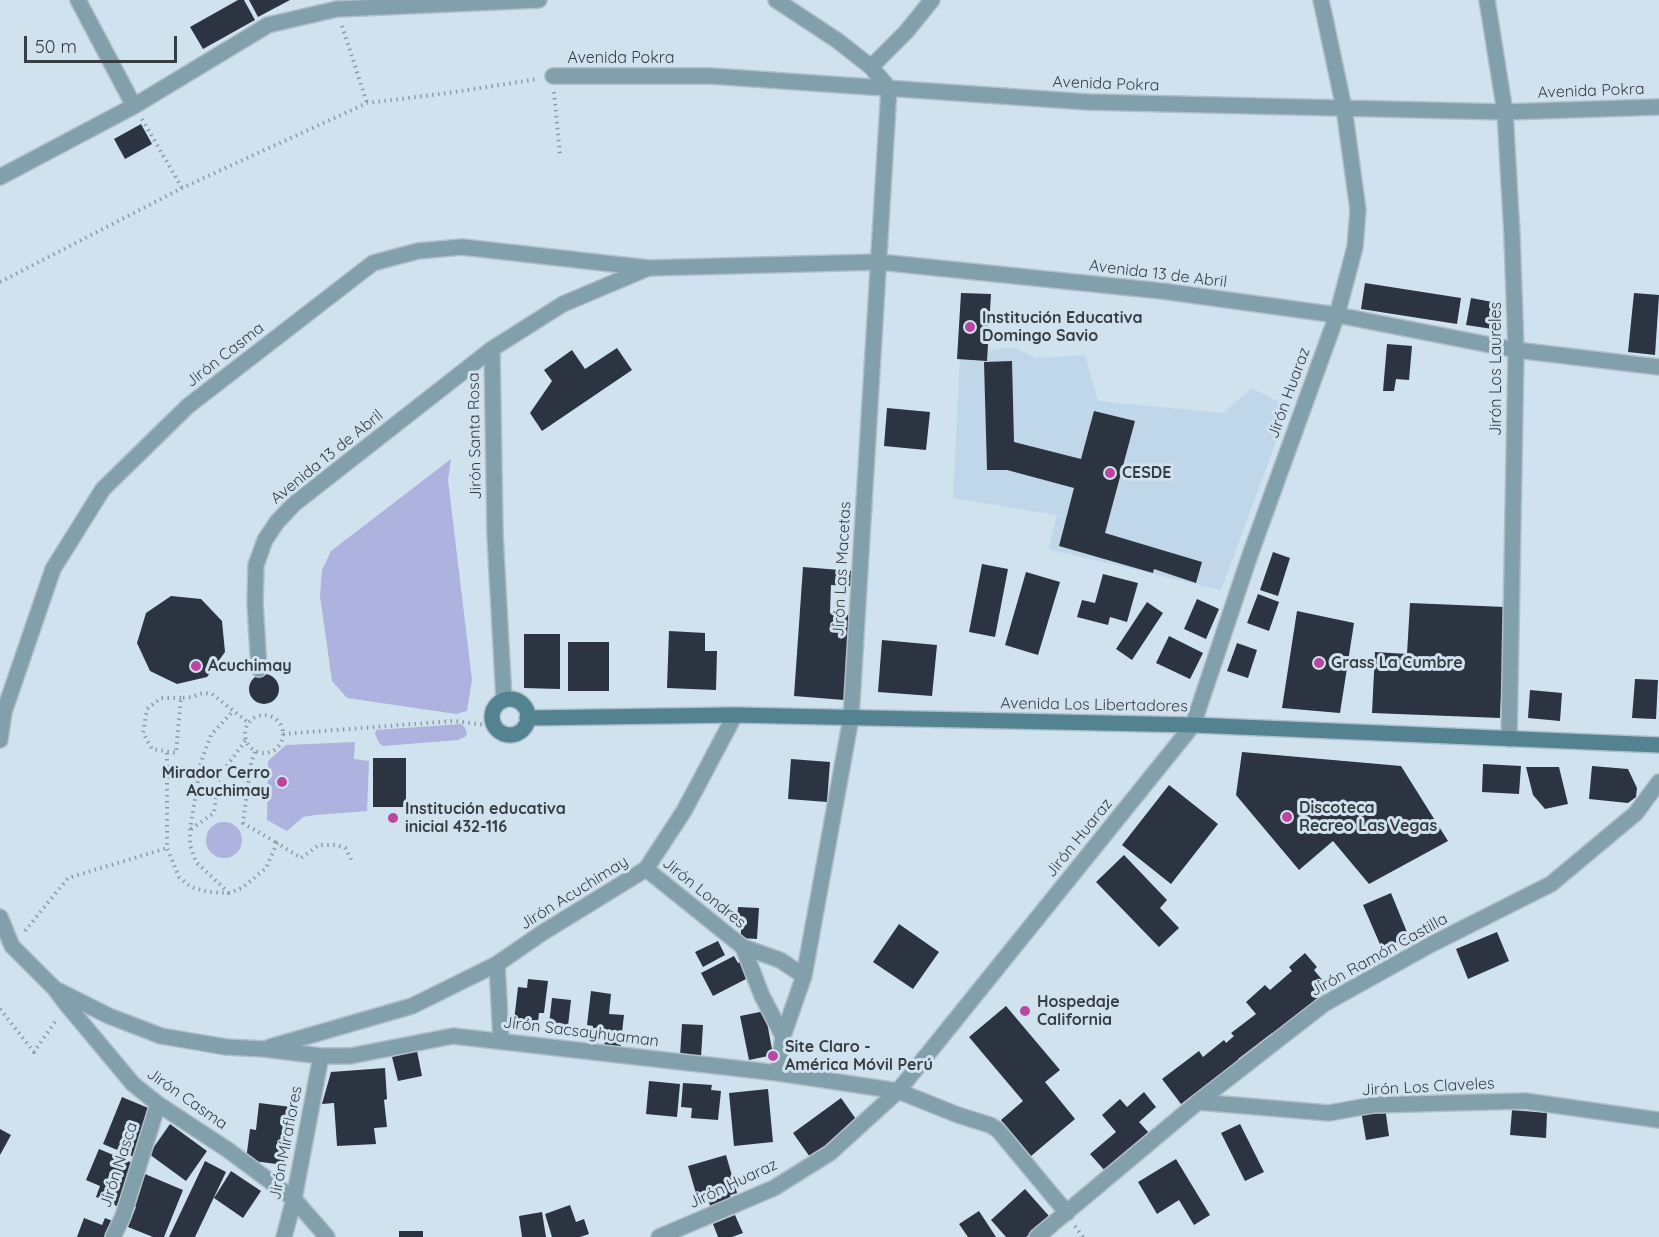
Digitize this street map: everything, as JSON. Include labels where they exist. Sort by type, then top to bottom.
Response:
[{"type":"street","points":[[78,0],[134,106]]},
{"type":"street","points":[[0,177],[134,106],[268,25],[336,4],[539,0]]},
{"type":"street","points":[[776,0],[838,41],[871,67],[889,88]]},
{"type":"street","points":[[871,67],[906,32],[932,0]]},
{"type":"street","name":"Jirón Huaraz","points":[[658,1237],[774,1188],[830,1153],[898,1090],[1193,725],[1250,555],[1337,315],[1355,247],[1358,210],[1344,108],[1321,0]]},
{"type":"street","name":"Jirón Los Laureles","points":[[1487,0],[1505,112],[1516,350],[1509,739]]},
{"type":"street","name":"Avenida Pokra","points":[[553,76],[711,76],[1088,102],[1505,112],[1659,106]]},
{"type":"street","name":"Jirón Las Macetas","points":[[778,1073],[783,1036],[804,976],[851,718],[889,88]]},
{"type":"street","name":"Jirón Casma","points":[[0,740],[4,712],[53,569],[103,489],[188,406],[373,263],[418,251],[462,247],[649,268]]},
{"type":"street","name":"Avenida 13 de Abril","points":[[649,268],[879,262],[1162,291],[1337,315],[1516,350],[1659,367]]},
{"type":"street","points":[[492,349],[563,304],[649,268]]},
{"type":"street","name":"Avenida 13 de Abril","points":[[259,669],[255,603],[256,565],[265,540],[277,522],[294,504],[492,349]]},
{"type":"street","name":"Jirón Santa Rosa","points":[[492,349],[495,535],[504,700]]},
{"type":"street","points":[[504,700],[518,701],[525,708],[527,718],[521,731],[506,735],[494,726],[492,719],[497,704],[504,700]]},
{"type":"street","name":"Avenida Los Libertadores","points":[[527,718],[735,715],[1193,725],[1659,745]]},
{"type":"street","name":"Jirón Acuchimay","points":[[264,1048],[412,1006],[497,964],[542,933],[646,869],[684,811],[735,715]]},
{"type":"street","name":"Jirón Ramón Castilla","points":[[1036,1237],[1198,1102],[1324,1004],[1430,945],[1551,884],[1636,813],[1659,782]]},
{"type":"street","name":"Jirón Londres","points":[[646,869],[743,947],[780,960],[804,976]]},
{"type":"street","name":"Jirón Casma","points":[[0,917],[12,946],[55,989],[133,1084],[294,1199],[327,1237]]},
{"type":"street","points":[[743,947],[762,996],[783,1036]]},
{"type":"street","points":[[497,964],[501,1040]]},
{"type":"street","name":"Jirón Sacsayhuaman","points":[[55,989],[109,1016],[160,1036],[226,1047],[264,1048],[321,1056],[350,1056],[453,1036],[778,1073],[898,1090],[998,1130],[1067,1213]]},
{"type":"street","name":"Jirón Miraflores","points":[[284,1237],[294,1199],[321,1056]]},
{"type":"street","name":"Jirón Los Claveles","points":[[1198,1102],[1329,1113],[1373,1105],[1525,1101],[1659,1120]]},
{"type":"street","name":"Jirón Nasca","points":[[113,1237],[123,1216],[158,1104]]},
{"type":"path","points":[[336,4],[368,103]]},
{"type":"path","points":[[1,279],[182,188],[368,103],[553,76],[560,155]]},
{"type":"path","points":[[134,106],[182,188]]},
{"type":"path","points":[[181,698],[176,753],[152,749],[143,733],[147,709],[161,698],[181,698],[191,698],[202,693],[212,694],[249,723]]},
{"type":"path","points":[[229,893],[196,862],[190,845],[190,829],[201,762],[211,735],[232,711]]},
{"type":"path","points":[[266,715],[274,718],[281,725],[283,734],[279,747],[268,753],[255,752],[246,740],[245,731],[249,723],[257,717],[266,715]]},
{"type":"path","points":[[283,734],[454,721],[494,726]]},
{"type":"path","points":[[190,829],[214,813],[219,776],[246,740]]},
{"type":"path","points":[[255,752],[251,763],[243,823],[301,858],[319,845],[337,845],[345,848],[353,863]]},
{"type":"path","points":[[167,753],[167,848],[180,877],[191,887],[208,892],[229,893],[251,882],[266,868],[277,843]]},
{"type":"path","points":[[12,946],[68,878],[167,848]]},
{"type":"path","points":[[0,1009],[34,1052],[67,1005]]},
{"type":"shaded area","name":"CESDE","points":[[1013,347],[1036,358],[1085,355],[1098,401],[1223,413],[1252,388],[1289,407],[1221,590],[1048,549],[1057,515],[953,498],[960,356]]},
{"type":"shaded area","points":[[451,459],[448,480],[472,680],[467,711],[456,714],[347,698],[332,681],[320,596],[322,570],[331,551]]},
{"type":"shaded area","points":[[461,724],[467,734],[458,740],[383,746],[375,734],[376,730]]},
{"type":"shaded area","points":[[355,742],[354,759],[369,761],[367,811],[303,817],[287,831],[267,820],[268,761],[286,745]]},
{"type":"shaded area","points":[[224,822],[237,827],[242,840],[237,853],[224,858],[211,853],[206,840],[211,827]]},
{"type":"building","points":[[238,0],[244,0],[255,20],[203,49],[190,27]]},
{"type":"building","points":[[249,0],[290,0],[258,17]]},
{"type":"building","points":[[141,124],[152,144],[125,159],[114,139]]},
{"type":"building","points":[[1365,283],[1461,298],[1457,324],[1361,309]]},
{"type":"building","points":[[961,293],[991,294],[987,361],[957,359]]},
{"type":"building","points":[[1634,293],[1659,295],[1655,355],[1628,352]]},
{"type":"building","points":[[1471,298],[1503,304],[1499,330],[1466,325]]},
{"type":"building","points":[[1387,344],[1412,346],[1409,380],[1396,379],[1394,391],[1383,391]]},
{"type":"building","points":[[617,348],[632,370],[542,431],[530,413],[552,381],[544,370],[572,350],[585,369]]},
{"type":"building","points":[[1012,361],[1014,442],[1081,459],[1094,411],[1135,421],[1105,533],[1202,562],[1196,583],[1154,569],[1153,573],[1059,546],[1074,488],[1007,470],[987,470],[984,362]]},
{"type":"building","points":[[887,408],[930,412],[926,450],[884,446]]},
{"type":"building","points":[[1273,552],[1290,558],[1278,596],[1260,590]]},
{"type":"building","points":[[982,564],[1008,569],[995,637],[969,632]]},
{"type":"building","points":[[803,567],[852,571],[851,586],[831,585],[830,613],[849,615],[844,700],[794,696]]},
{"type":"building","points":[[1026,572],[1060,582],[1038,655],[1005,645]]},
{"type":"building","points":[[1103,574],[1138,583],[1127,622],[1110,617],[1108,625],[1077,617],[1082,600],[1095,603]]},
{"type":"building","points":[[1258,594],[1279,602],[1269,631],[1247,623]]},
{"type":"building","points":[[171,596],[201,599],[222,621],[225,652],[207,677],[177,684],[150,671],[137,643],[146,613]]},
{"type":"building","points":[[1197,599],[1219,609],[1206,639],[1184,629]]},
{"type":"building","points":[[1147,602],[1163,613],[1132,660],[1116,649]]},
{"type":"building","points":[[1410,603],[1505,607],[1500,718],[1372,713],[1375,652],[1407,654]]},
{"type":"building","name":"Grass La Cumbre","points":[[1297,611],[1354,623],[1340,713],[1282,708]]},
{"type":"building","points":[[669,631],[705,633],[705,651],[717,651],[716,690],[667,688]]},
{"type":"building","points":[[524,634],[560,634],[560,689],[524,688]]},
{"type":"building","points":[[1169,636],[1203,653],[1190,679],[1156,663]]},
{"type":"building","points":[[882,640],[937,645],[932,696],[878,692]]},
{"type":"building","points":[[568,642],[609,642],[609,691],[568,691]]},
{"type":"building","points":[[1237,643],[1257,650],[1248,678],[1227,671]]},
{"type":"building","points":[[264,674],[275,678],[279,689],[275,700],[264,704],[253,700],[249,689],[253,678]]},
{"type":"building","points":[[1635,679],[1658,680],[1656,719],[1632,718]]},
{"type":"building","points":[[1530,690],[1562,693],[1560,721],[1528,718]]},
{"type":"building","points":[[1242,752],[1401,766],[1448,841],[1369,884],[1333,841],[1299,870],[1236,795]]},
{"type":"building","points":[[373,758],[406,758],[406,807],[373,807]]},
{"type":"building","points":[[791,759],[830,762],[827,802],[788,799]]},
{"type":"building","points":[[1483,764],[1521,766],[1519,794],[1482,792]]},
{"type":"building","points":[[1592,766],[1628,769],[1637,788],[1636,797],[1628,803],[1589,799]]},
{"type":"building","points":[[1526,767],[1559,767],[1568,804],[1545,809],[1533,795]]},
{"type":"building","points":[[1169,785],[1218,824],[1171,884],[1122,845]]},
{"type":"building","points":[[1124,855],[1167,900],[1160,908],[1179,928],[1159,947],[1096,882]]},
{"type":"building","points":[[1391,893],[1409,937],[1382,949],[1363,905]]},
{"type":"building","points":[[738,907],[759,908],[757,939],[741,938],[741,925],[737,924]]},
{"type":"building","points":[[899,924],[939,952],[913,989],[873,962]]},
{"type":"building","points":[[1497,932],[1509,961],[1468,979],[1456,949]]},
{"type":"building","points":[[718,941],[725,955],[703,967],[695,952]]},
{"type":"building","points":[[1305,953],[1317,967],[1314,970],[1329,988],[1275,1036],[1272,1033],[1238,1059],[1241,1063],[1181,1104],[1162,1079],[1199,1051],[1203,1057],[1224,1040],[1226,1043],[1234,1036],[1231,1033],[1256,1014],[1246,1002],[1265,985],[1270,990],[1292,971],[1289,967]]},
{"type":"building","points":[[734,956],[738,963],[741,962],[748,978],[713,996],[701,973]]},
{"type":"building","points":[[528,979],[548,981],[544,1013],[539,1013],[537,1032],[513,1029],[518,987],[527,988]]},
{"type":"building","points":[[591,991],[611,994],[609,1014],[624,1015],[620,1050],[604,1048],[605,1040],[591,1038],[593,1026],[587,1025]]},
{"type":"building","points":[[552,998],[571,1000],[567,1035],[548,1033]]},
{"type":"building","points":[[1006,1006],[1060,1070],[1045,1082],[1075,1119],[1031,1156],[1001,1120],[1023,1101],[969,1037]]},
{"type":"building","points":[[765,1011],[773,1055],[749,1060],[740,1016]]},
{"type":"building","points":[[682,1024],[703,1025],[701,1057],[680,1056]]},
{"type":"building","points":[[417,1051],[422,1076],[398,1081],[392,1057]]},
{"type":"building","points":[[385,1068],[387,1099],[384,1100],[387,1127],[374,1128],[376,1144],[337,1146],[334,1103],[322,1104],[331,1072]]},
{"type":"building","points":[[649,1081],[680,1084],[677,1117],[646,1114]]},
{"type":"building","points":[[683,1083],[712,1085],[711,1090],[721,1091],[718,1120],[691,1118],[692,1108],[681,1107]]},
{"type":"building","points":[[768,1089],[773,1142],[734,1146],[729,1093]]},
{"type":"building","points":[[1144,1092],[1156,1107],[1139,1122],[1150,1134],[1106,1172],[1090,1154],[1116,1132],[1102,1115],[1120,1099],[1127,1107]]},
{"type":"building","points":[[122,1097],[153,1110],[134,1157],[103,1144]]},
{"type":"building","points":[[841,1098],[858,1122],[810,1157],[793,1133]]},
{"type":"building","points":[[259,1103],[291,1107],[284,1165],[246,1160],[250,1129],[256,1130]]},
{"type":"building","points":[[1385,1107],[1389,1136],[1366,1140],[1361,1111]]},
{"type":"building","points":[[1512,1110],[1547,1113],[1546,1138],[1510,1135]]},
{"type":"building","points":[[170,1124],[207,1151],[186,1181],[149,1154]]},
{"type":"building","points":[[1240,1124],[1264,1172],[1245,1181],[1221,1133]]},
{"type":"building","points":[[0,1129],[11,1135],[0,1155]]},
{"type":"building","points":[[99,1149],[135,1164],[117,1206],[96,1197],[100,1186],[86,1180]]},
{"type":"building","points":[[726,1155],[737,1193],[730,1195],[732,1204],[711,1210],[709,1201],[699,1204],[688,1166]]},
{"type":"building","points":[[1176,1159],[1210,1215],[1194,1225],[1179,1200],[1157,1214],[1138,1182]]},
{"type":"building","points":[[205,1161],[226,1172],[195,1237],[169,1237]]},
{"type":"building","points":[[231,1171],[261,1191],[243,1218],[214,1198]]},
{"type":"building","points":[[145,1174],[183,1190],[164,1237],[153,1237],[128,1227],[136,1207],[133,1205]]},
{"type":"building","points":[[1025,1189],[1049,1216],[1026,1237],[1006,1237],[991,1220]]},
{"type":"building","points":[[570,1205],[576,1222],[584,1219],[589,1234],[580,1237],[552,1237],[545,1214]]},
{"type":"building","points":[[979,1211],[996,1237],[968,1237],[959,1224]]},
{"type":"building","points":[[542,1212],[546,1237],[522,1237],[519,1216]]},
{"type":"building","points":[[735,1215],[743,1233],[732,1237],[718,1237],[713,1224]]},
{"type":"building","points":[[84,1218],[102,1225],[105,1218],[115,1222],[110,1237],[77,1237]]},
{"type":"building","points":[[399,1231],[423,1231],[423,1237],[399,1237]]},
{"type":"place","name":"Institución Educativa Domingo Savio","points":[[970,327]]},
{"type":"place","name":"CESDE","points":[[1110,473]]},
{"type":"place","name":"Grass La Cumbre","points":[[1319,663]]},
{"type":"place","name":"Acuchimay","points":[[196,666]]},
{"type":"place","name":"Mirador Cerro Acuchimay","points":[[282,782]]},
{"type":"place","name":"Discoteca Recreo Las Vegas","points":[[1287,817]]},
{"type":"place","name":"Institución educativa inicial 432-116","points":[[393,818]]},
{"type":"place","name":"Hospedaje California","points":[[1025,1011]]},
{"type":"place","name":"Site Claro - América Móvil Perú","points":[[773,1056]]}]
